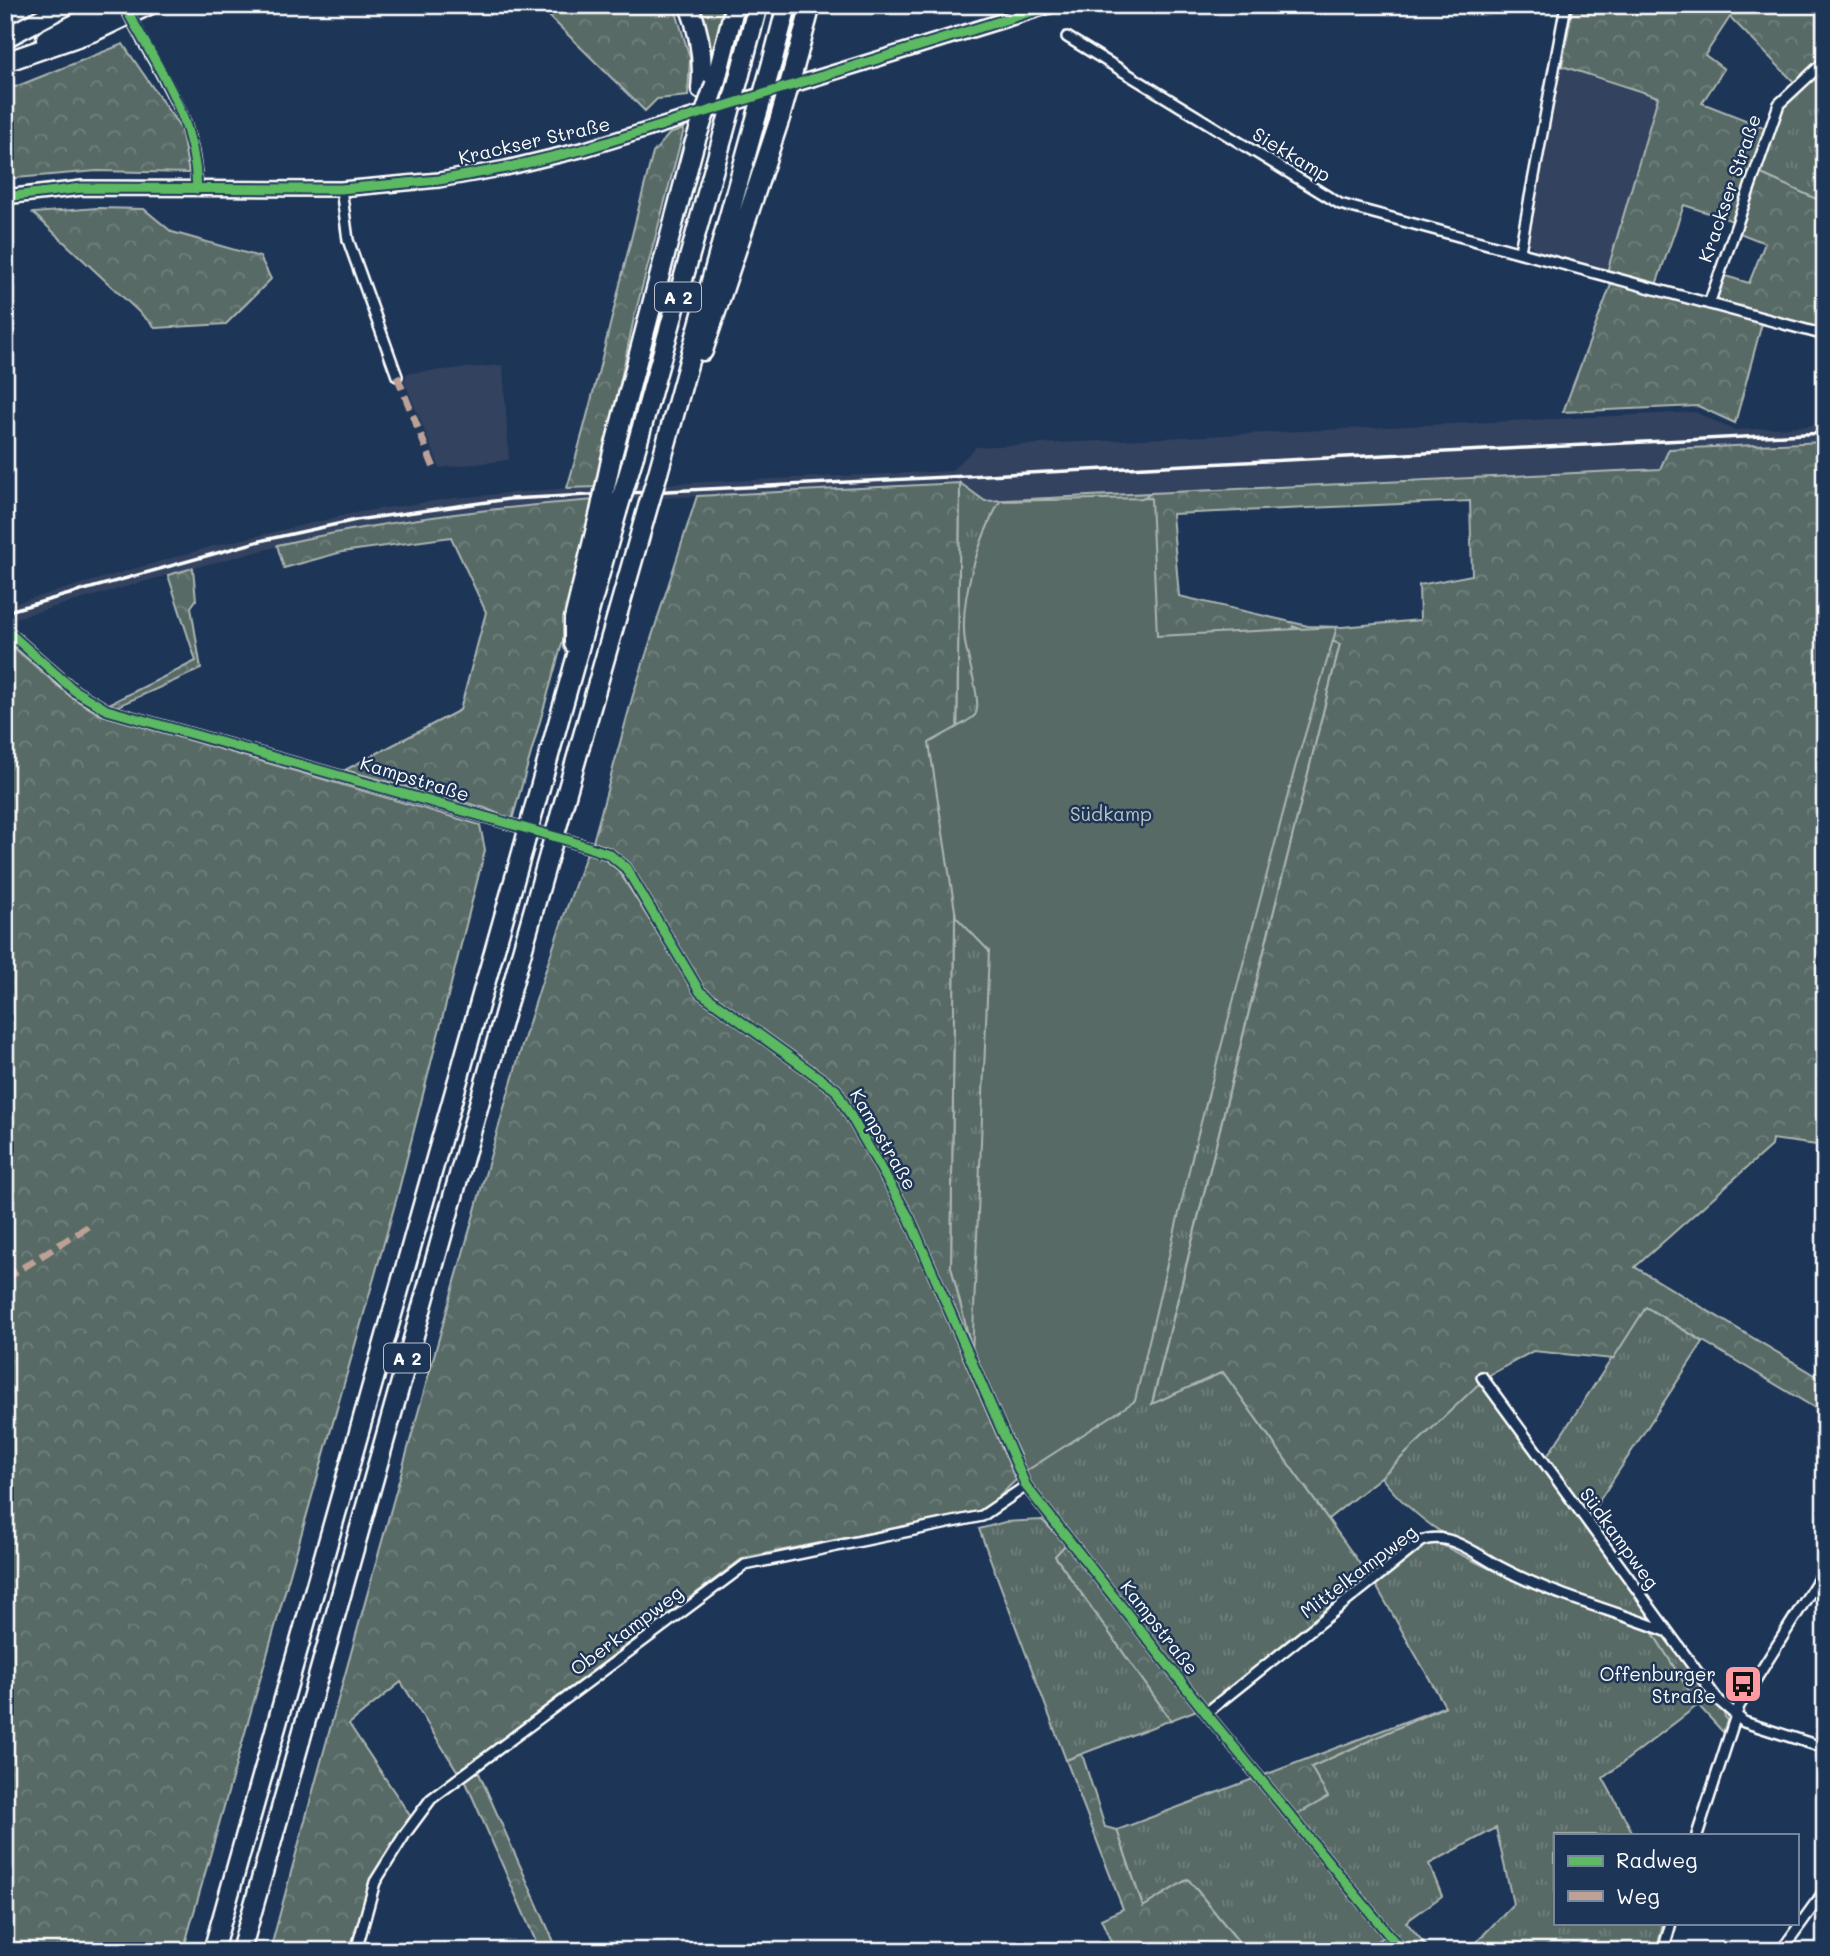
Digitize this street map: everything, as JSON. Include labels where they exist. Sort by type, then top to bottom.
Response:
[{"type":"highway","points":[[5,38],[67,5]]},
{"type":"highway","points":[[5,61],[112,5]]},
{"type":"highway","points":[[5,61],[94,31],[149,5]]},
{"type":"highway","points":[[689,5],[708,86]]},
{"type":"highway","points":[[609,512],[611,460],[708,86],[735,5]]},
{"type":"highway","name":"A 2","points":[[213,1951],[523,849],[573,665],[609,512],[633,458],[758,5]]},
{"type":"highway","name":"A 2","points":[[241,1951],[658,473],[787,5]]},
{"type":"highway","points":[[680,393],[697,373],[734,251],[780,118],[811,5]]},
{"type":"street","points":[[124,5],[183,112],[192,138],[197,189]]},
{"type":"street","name":"Krackser Straße","points":[[5,197],[82,188],[341,189],[439,180],[585,149],[1053,5]]},
{"type":"street","points":[[1520,251],[1566,5]]},
{"type":"street","name":"Siekkamp","points":[[1067,37],[1339,204],[1825,335]]},
{"type":"street","name":"Krackser Straße","points":[[1709,304],[1779,104],[1825,61]]},
{"type":"street","points":[[341,189],[348,240],[397,376]]},
{"type":"street","name":"Kampstraße","points":[[5,628],[75,691],[107,710],[570,841],[609,854],[626,868],[700,992],[836,1090],[909,1218],[1026,1486],[1206,1713],[1402,1951]]},
{"type":"street","name":"Südkampweg","points":[[1482,1377],[1666,1631],[1717,1699],[1734,1716]]},
{"type":"street","name":"Oberkampweg","points":[[356,1951],[375,1882],[405,1833],[431,1799],[745,1565],[982,1516],[1026,1486]]},
{"type":"street","name":"Mittelkampweg","points":[[1206,1713],[1381,1573],[1431,1537],[1449,1540],[1518,1576],[1666,1631]]},
{"type":"street","points":[[1697,1834],[1734,1716],[1758,1672],[1825,1569]]},
{"type":"street","points":[[1734,1716],[1825,1748]]},
{"type":"street","points":[[1781,1951],[1825,1890]]},
{"type":"street","points":[[1663,1951],[1671,1924]]},
{"type":"shaded area","points":[[1562,66],[1658,97],[1607,272],[1539,253],[1528,243]]},
{"type":"shaded area","points":[[503,365],[509,460],[440,468],[404,381],[407,373]]},
{"type":"shaded area","points":[[1695,412],[1734,430],[1825,425],[1825,461],[1820,461],[1823,443],[1661,469],[1467,479],[984,501],[960,483],[510,506],[331,533],[193,568],[5,621],[5,606],[213,546],[359,512],[454,498],[567,488],[951,471],[976,447]]},
{"type":"green space","points":[[507,5],[674,5],[690,58],[688,96],[657,99],[645,111],[546,13],[514,13]]},
{"type":"green space","points":[[696,5],[726,5],[710,71],[709,48]]},
{"type":"green space","points":[[1573,5],[1825,5],[1825,56],[1795,83],[1730,17],[1705,55],[1724,69],[1702,103],[1766,128],[1733,221],[1684,205],[1656,285],[1607,272],[1658,97],[1562,66]]},
{"type":"green space","points":[[123,44],[181,129],[189,173],[97,171],[5,179],[5,91]]},
{"type":"green space","points":[[1825,67],[1825,203],[1759,173],[1782,106]]},
{"type":"green space","points":[[684,129],[634,318],[598,487],[567,488],[653,153],[669,134]]},
{"type":"green space","points":[[1759,173],[1825,203],[1825,331],[1714,301],[1722,275],[1749,283],[1765,243],[1737,232]]},
{"type":"green space","points":[[97,208],[144,209],[172,232],[260,257],[271,279],[226,324],[156,328],[33,213]]},
{"type":"green space","points":[[1612,282],[1762,323],[1735,423],[1698,406],[1563,412]]},
{"type":"green space","points":[[1823,442],[1820,460],[1825,461],[1825,1146],[1772,1139],[1771,1146],[1635,1267],[1825,1381],[1825,1414],[1646,1307],[1613,1359],[1533,1351],[1486,1377],[1381,1477],[1328,1519],[1223,1372],[1152,1404],[1340,644],[1293,626],[1079,1347],[1092,537],[1151,493],[1660,469],[1669,449]],"holes":[[[1470,501],[1472,575],[1419,585],[1420,620],[1342,627],[1308,626],[1179,596],[1172,514]]]},
{"type":"green space","name":"Südkamp","points":[[960,483],[985,501],[1151,493],[1092,537],[1080,1343],[1293,626],[1340,644],[1152,1403],[1223,1372],[1370,1578],[1209,1711],[1023,1473],[969,1339],[951,1267]]},
{"type":"green space","points":[[960,483],[951,1267],[969,1339],[913,1214],[839,1086],[704,988],[672,940],[630,864],[610,848],[593,842],[633,695],[697,496]]},
{"type":"green space","name":"Südkamp","points":[[1151,498],[1157,636],[1337,627],[1295,768],[1194,1149],[1135,1401],[1023,1473],[1020,1455],[972,1356],[989,951],[956,917],[929,743],[961,725],[975,715],[977,710],[976,691],[965,642],[965,607],[972,569],[1000,501]]},
{"type":"green space","points":[[595,500],[581,577],[512,820],[485,808],[345,770],[460,710],[486,612],[451,537],[342,552],[284,568],[277,545],[435,516]]},
{"type":"green space","points":[[193,568],[196,600],[191,607],[201,669],[116,707],[109,704],[196,661],[168,575]]},
{"type":"green space","points":[[5,640],[71,697],[99,714],[480,825],[485,850],[397,1197],[183,1951],[5,1951]]},
{"type":"green space","points":[[587,853],[603,858],[618,870],[696,994],[832,1092],[902,1216],[1016,1480],[984,1511],[743,1558],[458,1772],[401,1682],[349,1724],[411,1817],[370,1879],[351,1951],[270,1951],[359,1622],[515,1071],[549,961]]},
{"type":"green space","points":[[1646,1307],[1703,1342],[1588,1518],[1546,1458]]},
{"type":"green space","points":[[1481,1381],[1648,1611],[1650,1619],[1622,1613],[1478,1554],[1425,1521],[1402,1501],[1381,1477]]},
{"type":"green space","points":[[1042,1520],[1066,1544],[1055,1556],[1171,1720],[1066,1760],[979,1529],[1005,1522]]},
{"type":"green space","points":[[1428,1538],[1488,1568],[1651,1630],[1698,1705],[1603,1778],[1633,1834],[1554,1834],[1554,1924],[1663,1924],[1656,1951],[1468,1951],[1513,1904],[1496,1828],[1429,1864],[1442,1896],[1406,1922],[1431,1951],[1408,1951],[1296,1815],[1327,1797],[1311,1767],[1445,1706],[1374,1582]]},
{"type":"green space","points":[[1066,1544],[1197,1710],[1171,1720],[1055,1556]]},
{"type":"green space","points":[[1651,1630],[1665,1637],[1724,1714],[1727,1721],[1723,1732],[1698,1705]]},
{"type":"green space","points":[[1446,1706],[1311,1767],[1328,1797],[1296,1815],[1262,1776]]},
{"type":"green space","points":[[1082,1754],[1105,1827],[1117,1830],[1143,1907],[1188,1879],[1246,1951],[1115,1951],[1101,1919],[1123,1909],[1066,1760]]},
{"type":"green space","points":[[478,1771],[558,1951],[540,1951],[465,1780]]},
{"type":"green space","points":[[1253,1779],[1384,1936],[1364,1951],[1246,1951],[1188,1879],[1143,1907],[1117,1830]]},
{"type":"waterway","points":[[5,508],[12,513]]},
{"type":"railway","points":[[5,612],[264,540],[356,520],[509,499],[1825,433]]},
{"type":"marked path","points":[[397,376],[434,468]]},
{"type":"marked path","points":[[5,1279],[92,1224]]},
{"type":"cycle path","points":[[124,5],[162,72],[182,115],[195,162],[197,189]]},
{"type":"cycle path","points":[[5,197],[82,188],[341,189],[439,180],[506,168],[585,149],[1053,5]]},
{"type":"cycle path","points":[[5,629],[75,691],[107,710],[570,841],[609,854],[626,868],[700,992],[836,1090],[909,1218],[1026,1486],[1206,1713],[1402,1951]]},
{"type":"place","name":"Offenburger Straße","points":[[1743,1684]]}]
